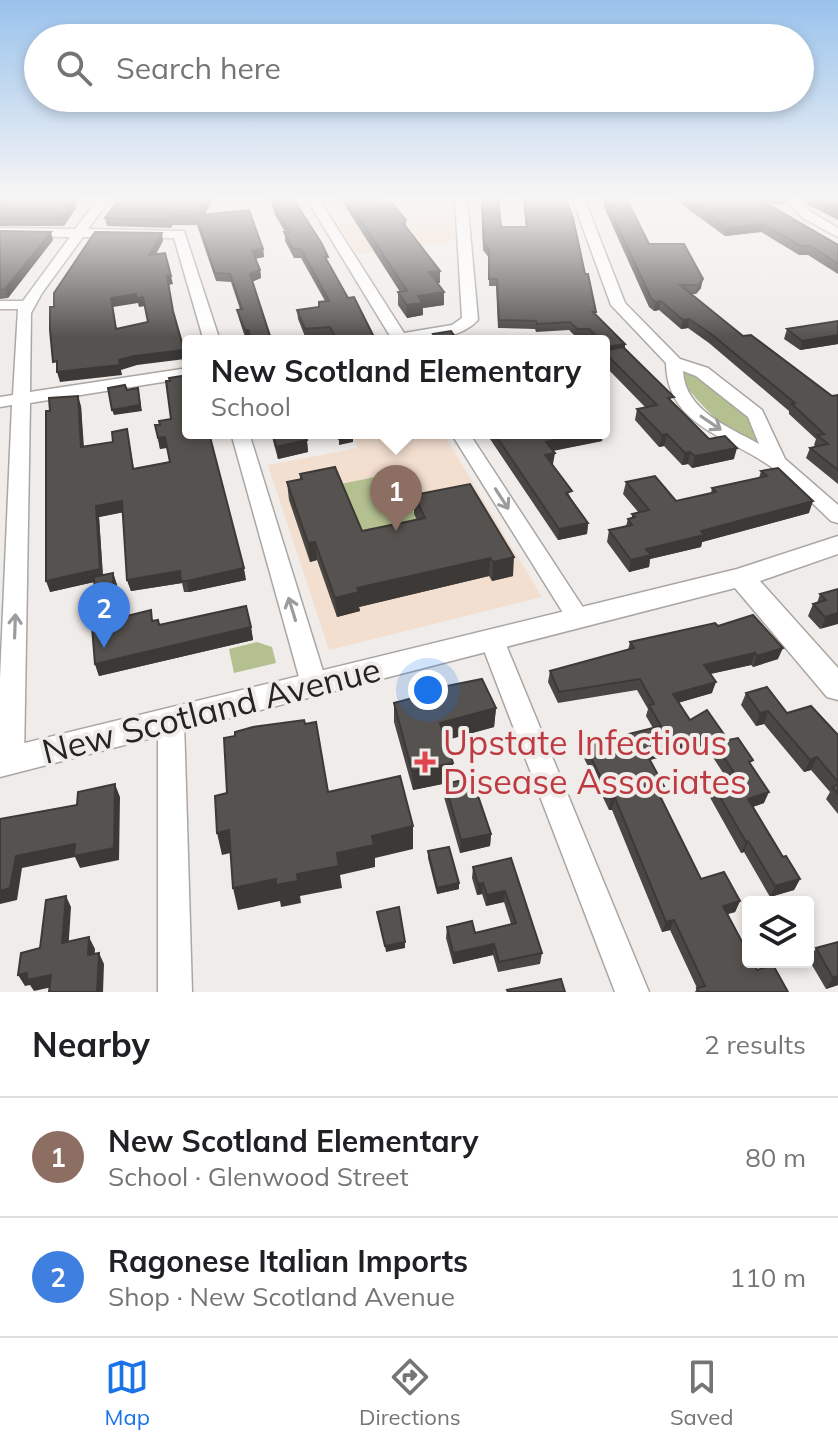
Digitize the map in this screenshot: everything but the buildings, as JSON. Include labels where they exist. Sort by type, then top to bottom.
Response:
[{"type":"street","points":[[5,761],[11,401],[27,305],[72,244]]},
{"type":"street","points":[[184,244],[210,335]]},
{"type":"street","points":[[339,244],[393,335]]},
{"type":"street","points":[[423,335],[460,328],[470,321],[465,244]]},
{"type":"street","points":[[595,244],[618,305],[674,362],[702,372],[756,414],[776,461]]},
{"type":"street","points":[[0,305],[27,305]]},
{"type":"street","points":[[674,362],[672,377],[688,405],[705,420],[776,461],[838,516]]},
{"type":"street","points":[[11,401],[182,374]]},
{"type":"street","points":[[242,439],[314,684]]},
{"type":"street","points":[[464,439],[578,618]]},
{"type":"street","name":"New Scotland Avenue","points":[[5,761],[741,577],[838,545]]},
{"type":"street","points":[[741,577],[838,688]]},
{"type":"street","points":[[492,640],[632,992]]},
{"type":"street","points":[[171,720],[175,992]]},
{"type":"shaded area","points":[[351,244],[430,244],[357,254]]},
{"type":"shaded area","points":[[354,439],[447,439],[542,597],[329,650],[268,465],[358,448]]},
{"type":"green space","points":[[683,369],[707,381],[752,418],[761,445],[726,428],[705,408],[680,379]]},
{"type":"green space","points":[[394,473],[425,536],[363,550],[336,485]]},
{"type":"green space","points":[[257,642],[272,647],[276,663],[234,673],[229,649]]},
{"type":"place","name":"New Scotland Elementary","points":[[396,531]]},
{"type":"place","name":"Ragonese Italian Imports","points":[[104,648]]},
{"type":"place","name":"Upstate Infectious Disease Associates","points":[[425,762]]}]
